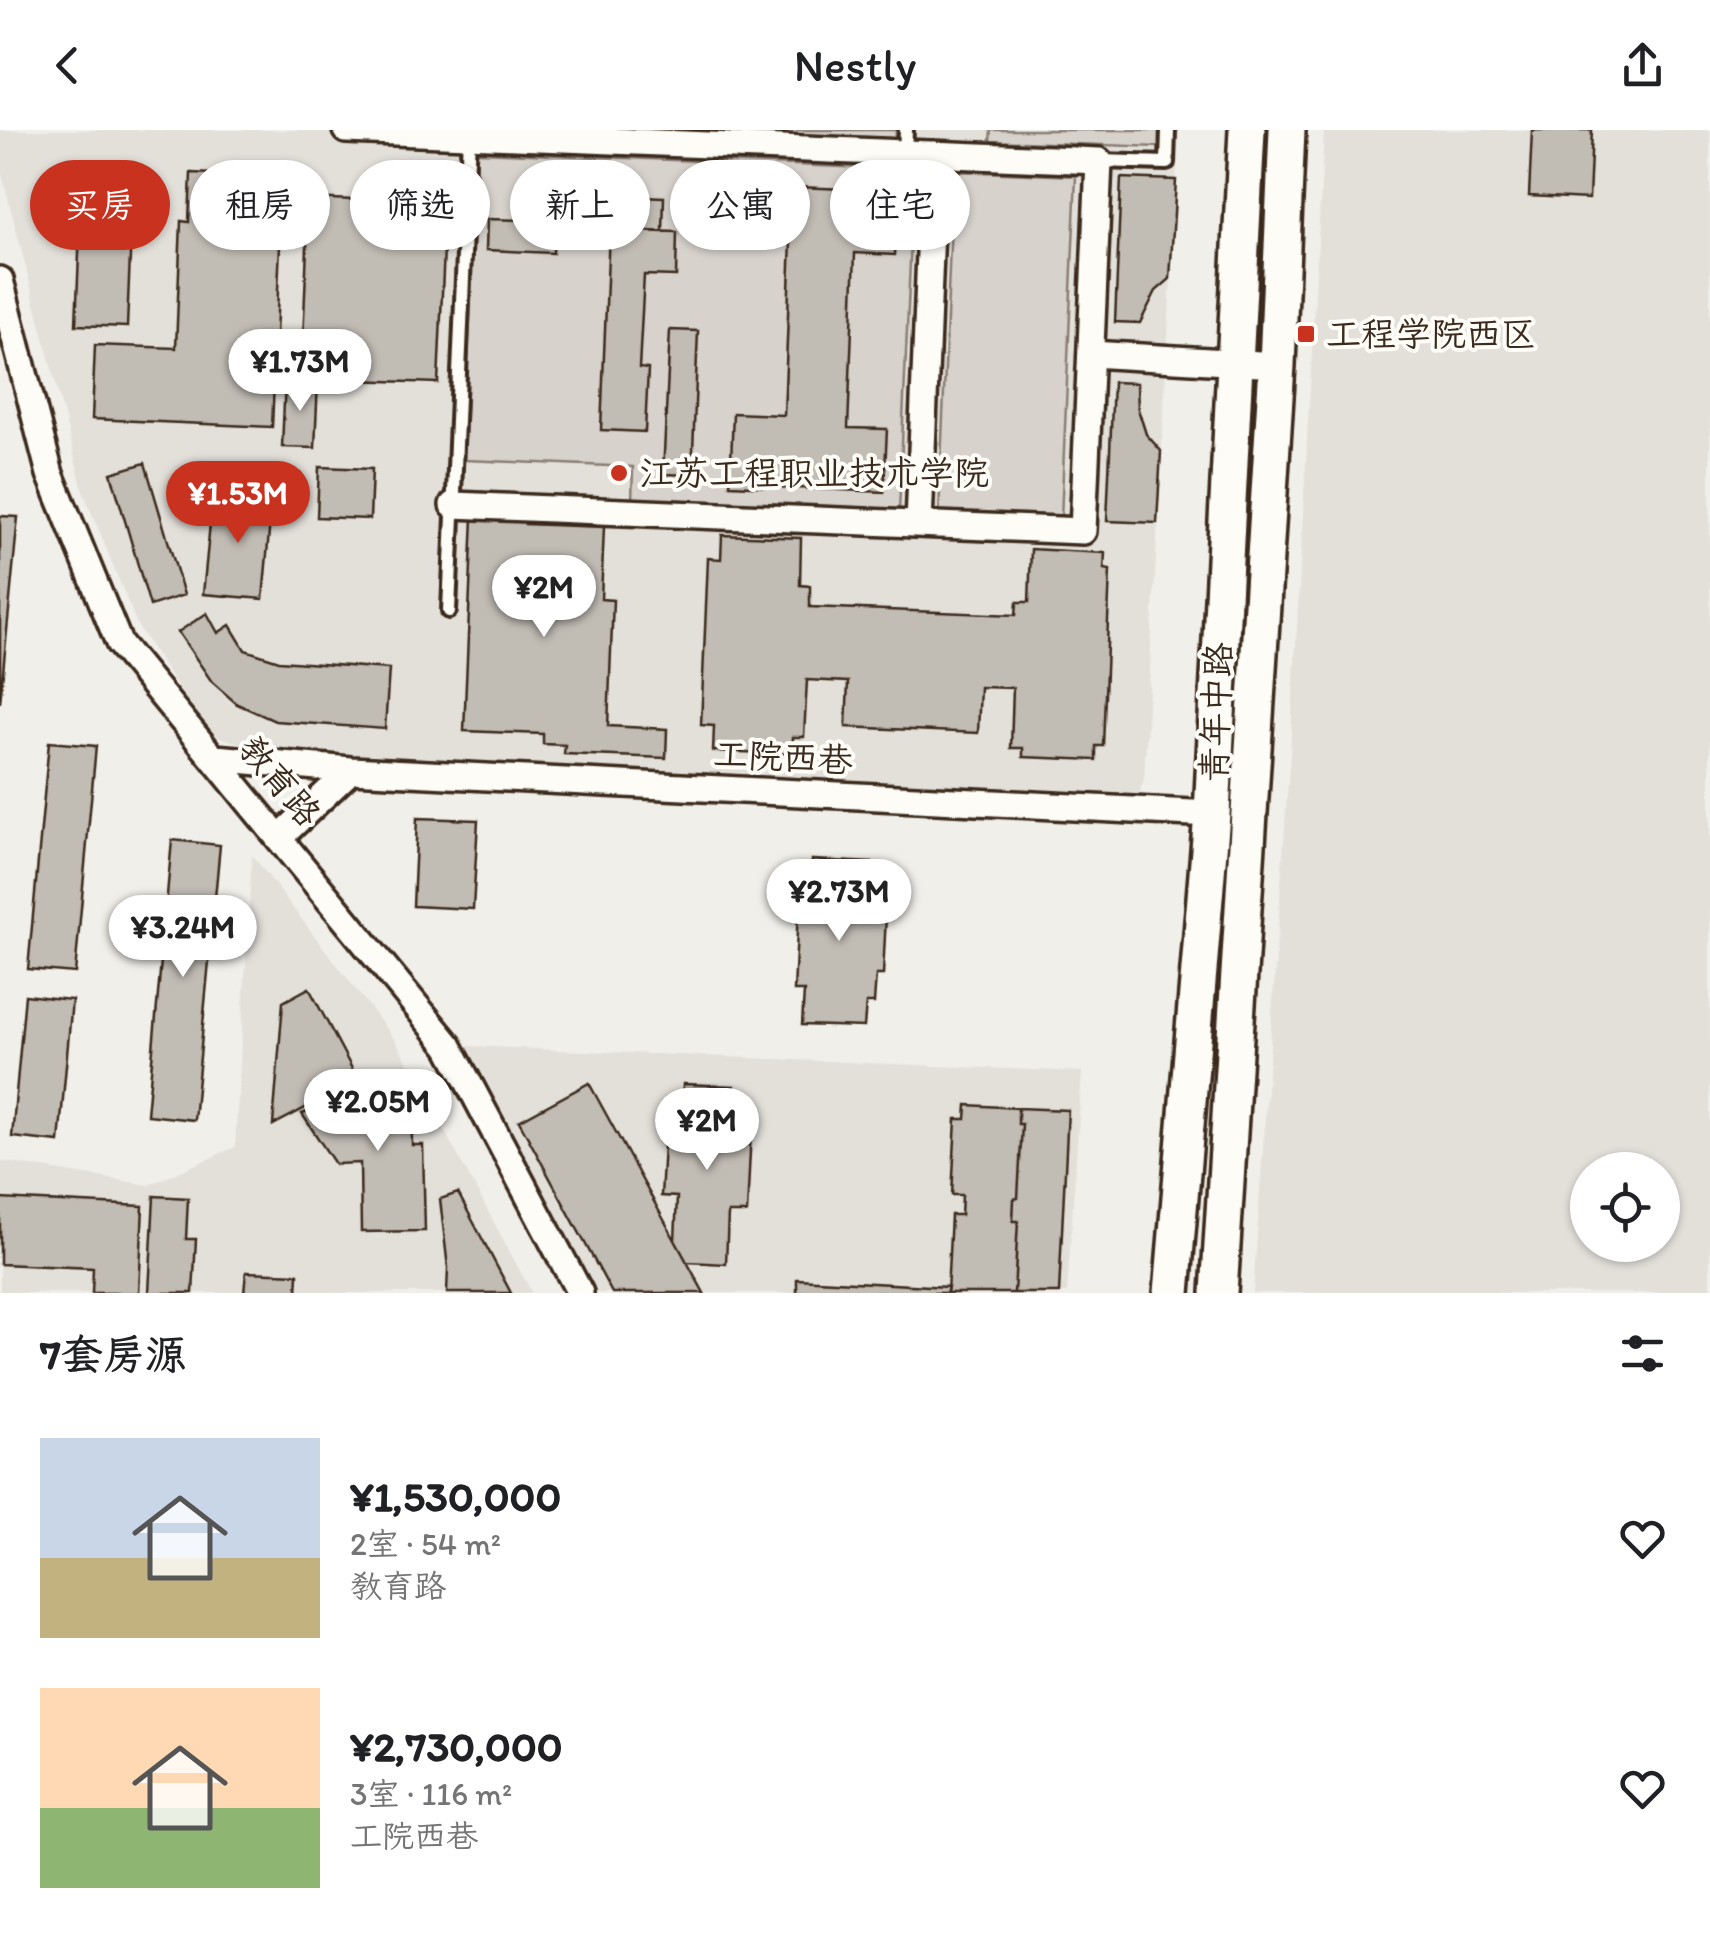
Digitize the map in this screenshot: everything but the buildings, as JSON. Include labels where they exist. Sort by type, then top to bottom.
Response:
[{"type":"main road","name":"青年中路","points":[[1172,1293],[1212,814],[1246,130]]},
{"type":"main road","name":"青年中路","points":[[1219,1293],[1278,365],[1288,130]]},
{"type":"street","points":[[346,130],[905,141],[934,154],[1099,161],[1083,531],[454,505]]},
{"type":"street","points":[[919,524],[934,154]]},
{"type":"street","name":"教育路","points":[[0,280],[50,474],[119,643],[449,1046],[580,1293]]},
{"type":"street","points":[[1090,354],[1278,365]]},
{"type":"street","name":"工院西巷","points":[[215,758],[350,770],[1212,814]]},
{"type":"street","points":[[280,836],[350,770]]},
{"type":"lane","points":[[1099,161],[1167,164],[1168,130]]},
{"type":"lane","points":[[449,612],[469,135]]},
{"type":"shaded area","name":"江苏工程职业技术学院","points":[[0,130],[1179,130],[1144,780],[1139,793],[1129,800],[255,748],[209,734],[138,627],[84,494],[0,167]]},
{"type":"shaded area","points":[[691,130],[896,130],[895,151],[690,143]]},
{"type":"shaded area","points":[[991,130],[1159,130],[1159,147],[990,141]]},
{"type":"shaded area","points":[[1324,130],[1710,130],[1710,1293],[1253,1293],[1290,752]]},
{"type":"shaded area","points":[[477,152],[671,160],[670,250],[810,250],[810,166],[830,167],[830,250],[910,250],[899,512],[632,501],[633,467],[464,460],[473,250],[490,250],[490,160],[477,160]]},
{"type":"shaded area","points":[[970,172],[1076,176],[1061,519],[939,514],[950,250],[970,250]]},
{"type":"shaded area","points":[[252,855],[396,1041],[532,1293],[0,1293],[0,1161],[149,1185],[235,1147]]},
{"type":"shaded area","points":[[468,1046],[1082,1072],[1067,1293],[596,1293]]},
{"type":"place","name":"工程学院西区","points":[[1306,334]]},
{"type":"place","name":"江苏工程职业技术学院","points":[[619,473]]}]
